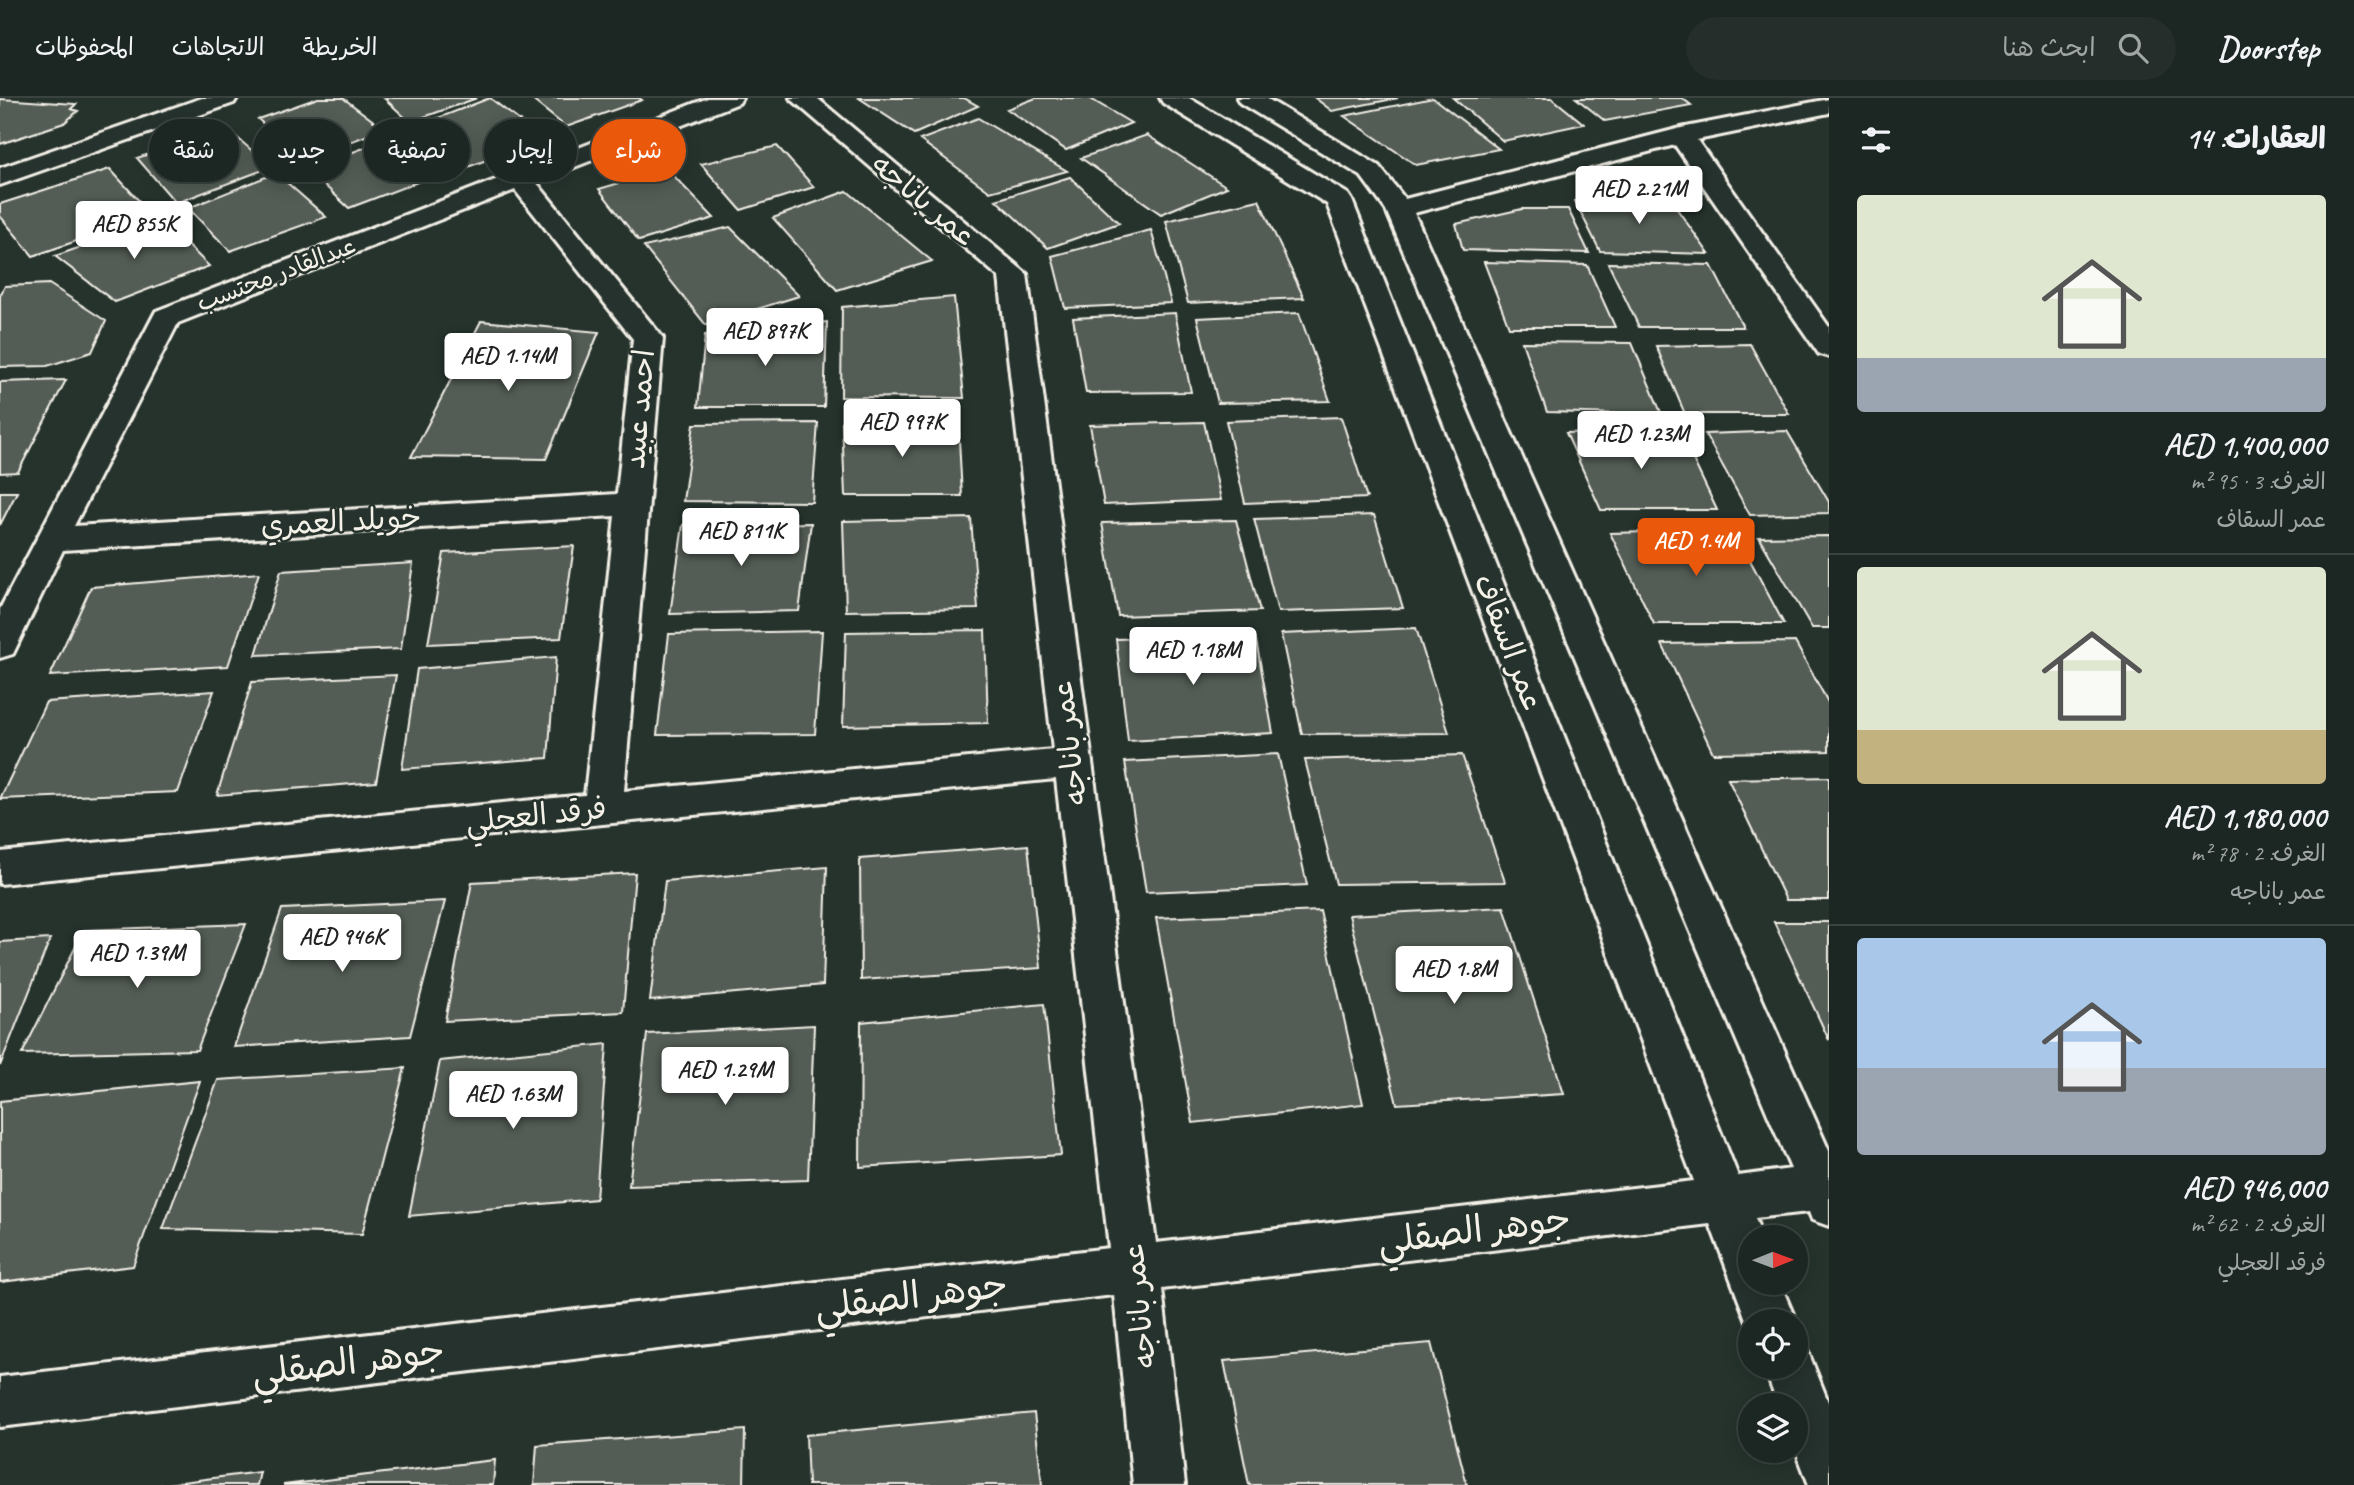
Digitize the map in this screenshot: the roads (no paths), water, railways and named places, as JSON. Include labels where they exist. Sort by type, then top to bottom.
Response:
[{"type":"street","points":[[0,177],[225,98]]},
{"type":"street","name":"عبدالقادر محتسب","points":[[577,156],[730,98]]},
{"type":"street","name":"عمر باناجه","points":[[802,98],[1013,274],[1135,1268],[1159,1485]]},
{"type":"street","name":"عمر السقاف","points":[[1172,98],[1339,200],[1738,1236]]},
{"type":"street","points":[[1249,98],[1370,171],[1399,209],[1825,1196]]},
{"type":"street","points":[[1399,209],[1681,136],[1829,106]]},
{"type":"street","points":[[1681,136],[1829,348]]},
{"type":"street","name":"عبدالقادر محتسب","points":[[0,645],[51,539],[166,317],[510,182]]},
{"type":"street","name":"احمد عبيد","points":[[523,182],[648,338],[603,808]]},
{"type":"street","name":"خويلد العمري","points":[[51,539],[631,503]]},
{"type":"street","name":"فرقد العجلي","points":[[0,868],[1071,763]]},
{"type":"street","name":"جوهر الصقلي","points":[[0,1402],[1724,1200],[1825,1196]]},
{"type":"street","points":[[1794,1379],[1829,1470]]}]
